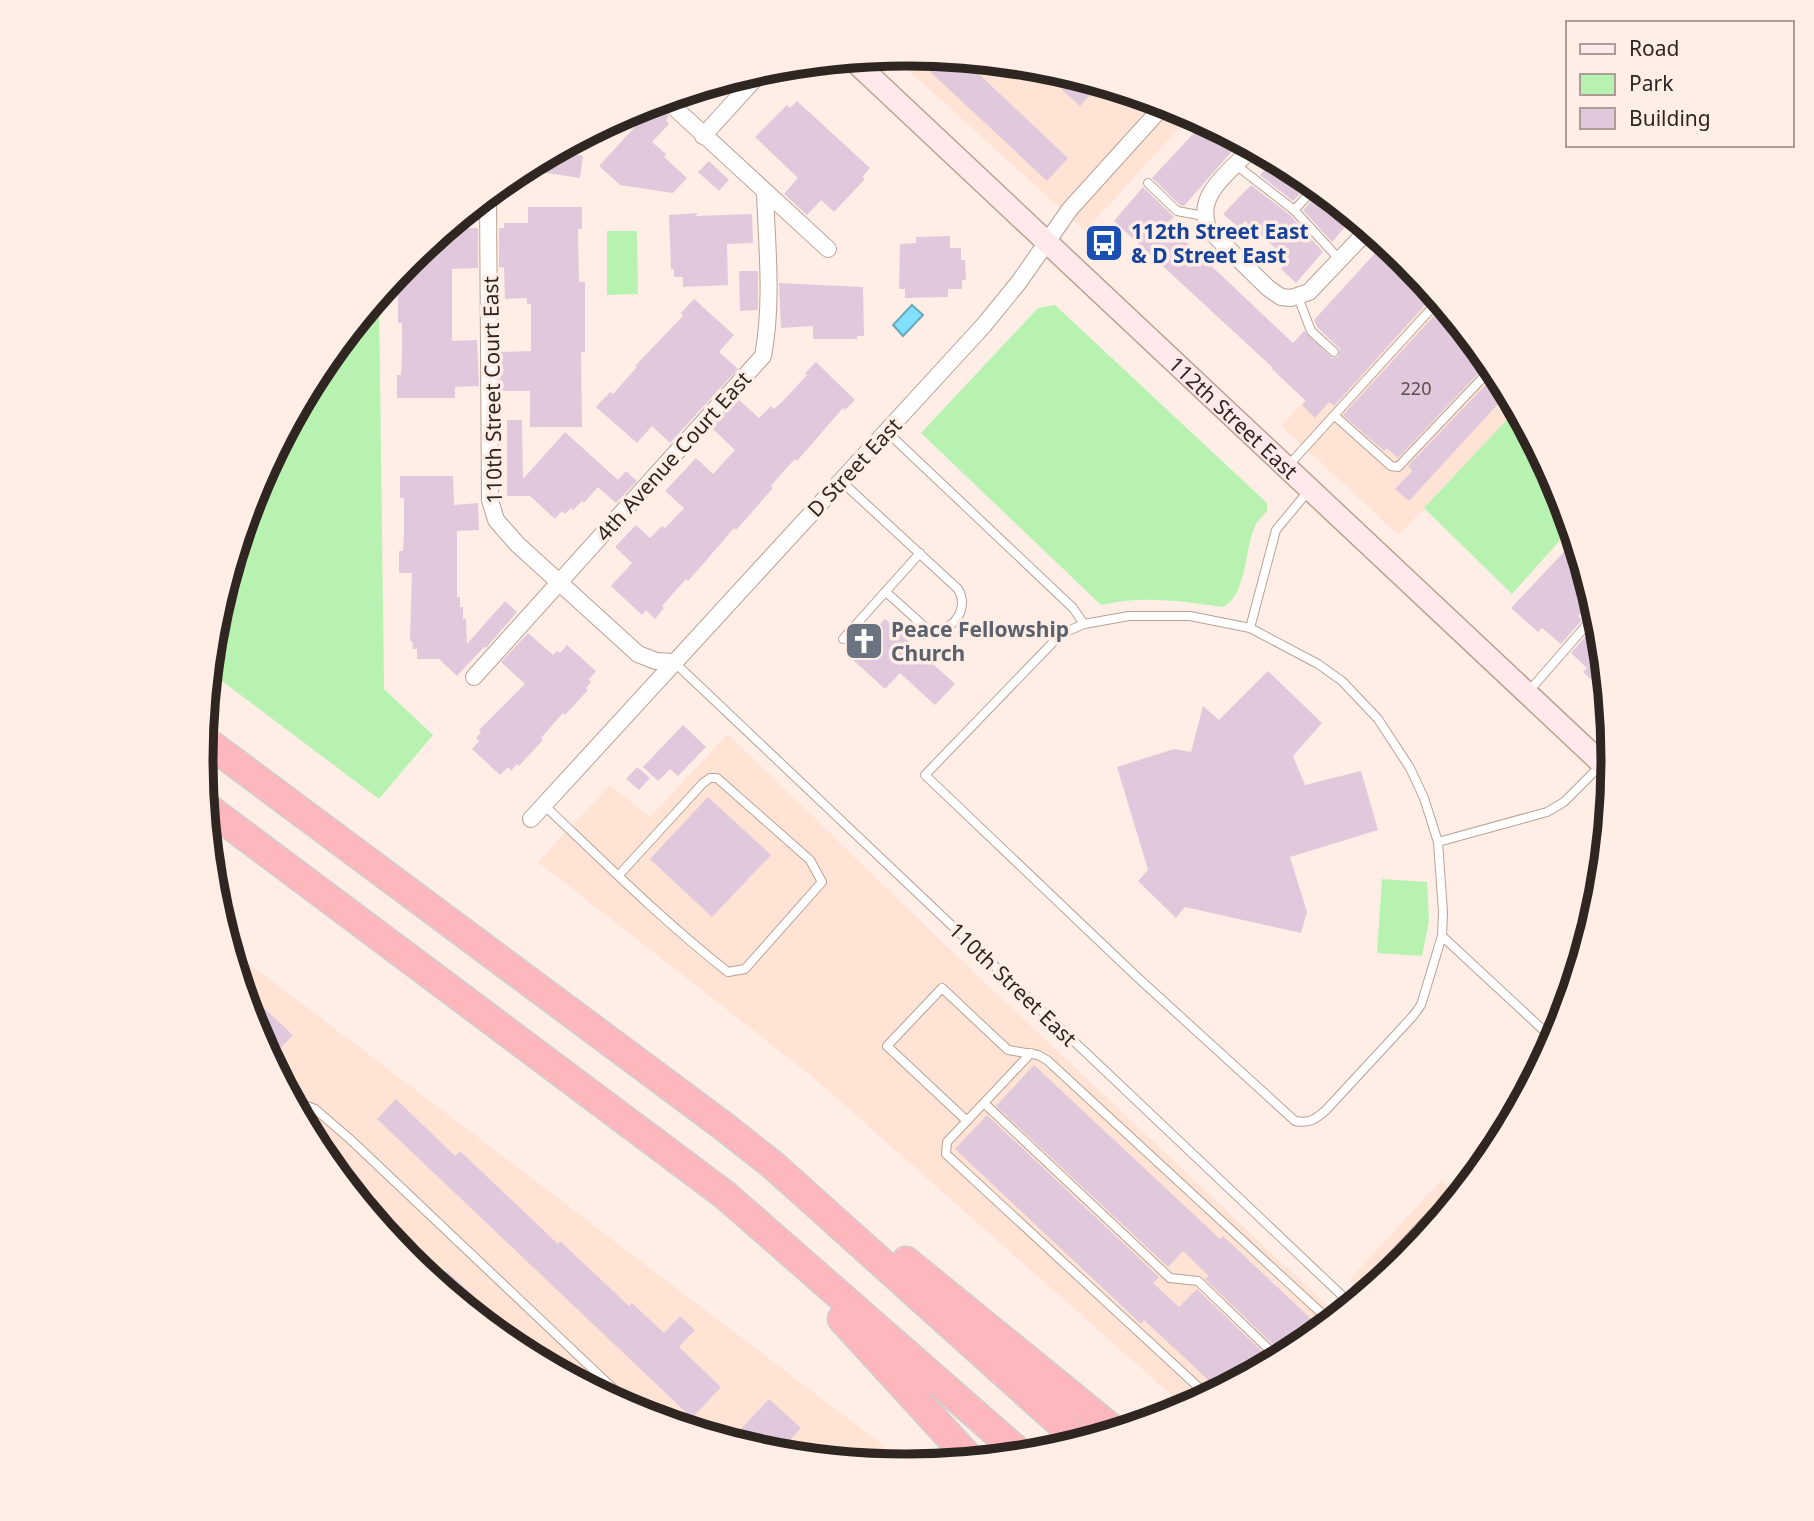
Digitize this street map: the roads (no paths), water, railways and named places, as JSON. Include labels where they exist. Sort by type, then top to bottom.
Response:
[{"type":"highway","points":[[213,747],[866,1230],[1107,1425]]},
{"type":"highway","points":[[215,813],[725,1195],[1012,1446]]},
{"type":"highway","points":[[722,1125],[774,1167],[1072,1434]]},
{"type":"highway","points":[[725,1195],[826,1300],[963,1452]]},
{"type":"main road","name":"112th Street East","points":[[869,68],[1047,242],[1601,762]]},
{"type":"street","points":[[703,136],[750,85]]},
{"type":"street","points":[[673,107],[828,249]]},
{"type":"street","name":"D Street East","points":[[531,819],[984,326],[1070,209],[1157,113]]},
{"type":"street","points":[[1246,155],[1210,193],[1204,204],[1204,216],[1209,230],[1268,288],[1282,297],[1298,298],[1309,292],[1362,237]]},
{"type":"street","name":"4th Avenue Court East","points":[[474,677],[762,356],[768,311],[765,193]]},
{"type":"street","name":"110th Street Court East","points":[[488,208],[490,500],[500,526],[638,654],[656,661],[674,662]]},
{"type":"lane","points":[[1236,165],[1294,210],[1340,260]]},
{"type":"lane","points":[[1148,183],[1177,211],[1204,216]]},
{"type":"lane","points":[[1294,210],[1309,195]]},
{"type":"lane","points":[[1298,298],[1311,331],[1334,352]]},
{"type":"lane","points":[[1287,467],[1433,307]]},
{"type":"lane","points":[[1335,416],[1391,466],[1398,467],[1484,375]]},
{"type":"lane","points":[[886,432],[1073,608],[1084,624]]},
{"type":"lane","points":[[841,481],[962,594],[962,611],[949,627],[934,631],[926,628],[886,592]]},
{"type":"lane","points":[[1250,628],[1276,530],[1310,489]]},
{"type":"lane","points":[[843,639],[920,553]]},
{"type":"lane","points":[[1190,615],[1250,628],[1318,664],[1342,681],[1363,701],[1410,768],[1424,798],[1438,842],[1443,936],[1421,1005],[1326,1110],[1306,1123],[1295,1121],[925,775],[1061,634],[1084,624],[1129,616],[1190,615]]},
{"type":"lane","points":[[1527,693],[1588,624]]},
{"type":"lane","name":"110th Street East","points":[[674,662],[1345,1298]]},
{"type":"lane","points":[[1438,842],[1547,812],[1601,773]]},
{"type":"lane","points":[[544,804],[619,875],[690,942],[728,972],[745,969],[822,882],[810,860],[717,778],[703,783],[619,875]]},
{"type":"lane","points":[[1443,936],[1546,1031]]},
{"type":"lane","points":[[967,1121],[887,1046],[942,988],[1008,1050],[1031,1053],[1047,1060],[1324,1315]]},
{"type":"lane","points":[[1031,1053],[947,1142],[946,1154],[1201,1389]]},
{"type":"lane","points":[[984,1103],[1170,1278],[1198,1281],[1271,1351]]},
{"type":"lane","points":[[305,1105],[315,1109],[351,1140],[614,1390]]},
{"type":"lane","points":[[1388,1260],[1433,1214]]},
{"type":"water","points":[[912,305],[923,315],[903,336],[893,325]]},
{"type":"place","name":"112th Street East & D Street East","points":[[1104,243]]},
{"type":"place","name":"Peace Fellowship Church","points":[[864,641]]}]
